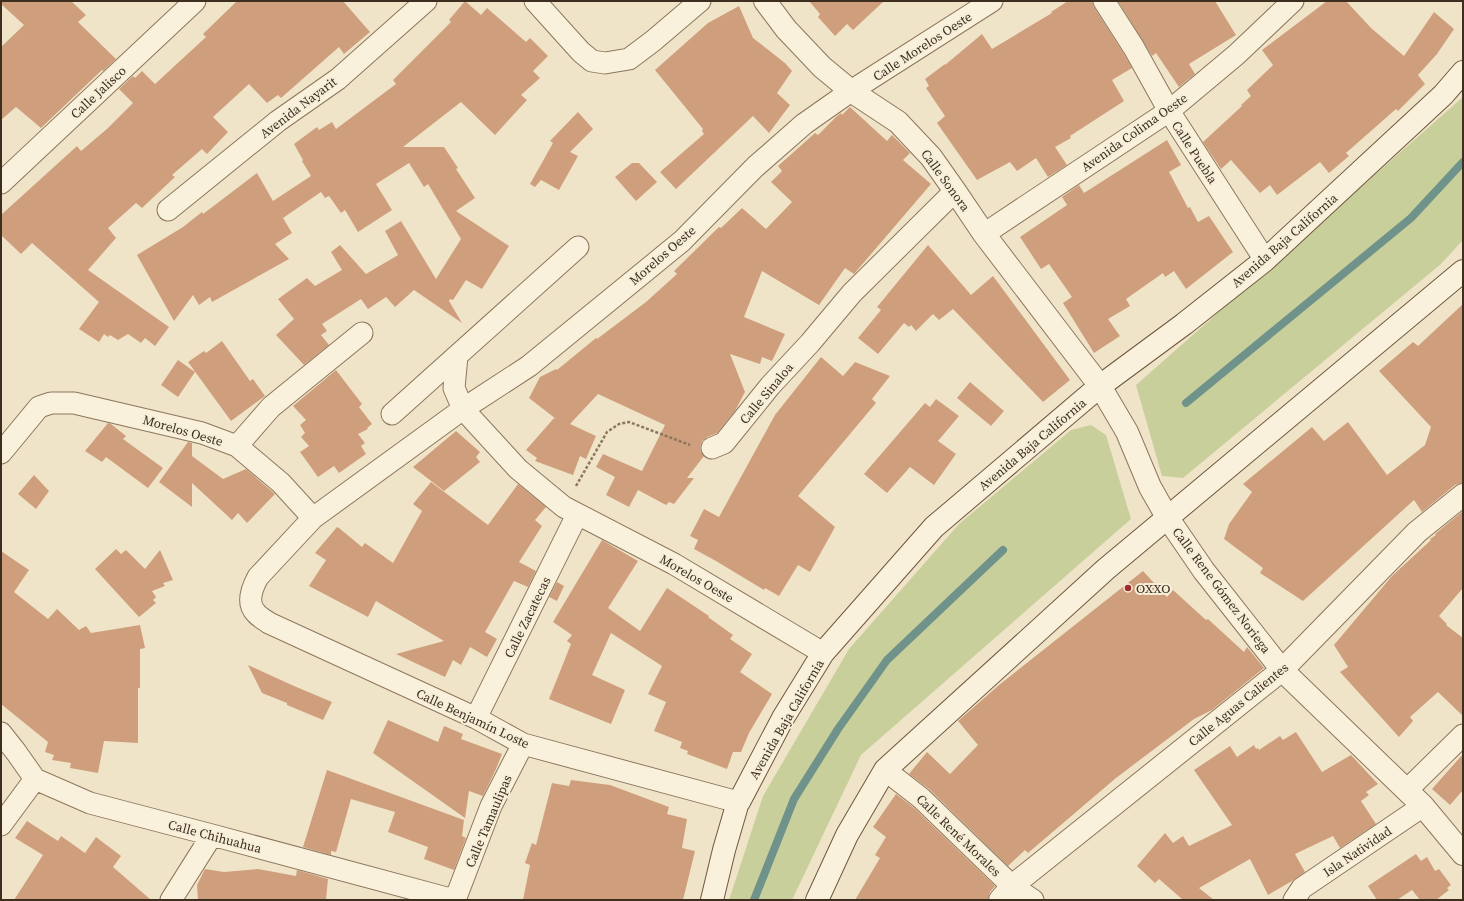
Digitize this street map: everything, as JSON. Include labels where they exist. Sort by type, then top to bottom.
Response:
[{"type":"main road","name":"Calle Sonora","points":[[765,1],[786,29],[822,67],[851,91],[898,122],[931,157],[984,234],[1100,386]]},
{"type":"main road","name":"Avenida Baja California","points":[[712,900],[724,850],[738,802],[783,718],[823,653],[934,527],[1100,386],[1184,324],[1265,260],[1443,95],[1463,72]]},
{"type":"main road","points":[[817,900],[847,835],[885,770],[1106,569],[1463,271]]},
{"type":"main road","name":"Calle Rene Gómez Noriega","points":[[1100,386],[1127,432],[1150,487],[1167,517],[1204,571],[1282,670],[1423,806],[1463,854]]},
{"type":"main road","name":"Calle Aguas Calientes","points":[[1006,893],[1282,670],[1417,532],[1463,495]]},
{"type":"street","name":"Calle Jalisco","points":[[1,183],[195,1]]},
{"type":"street","name":"Avenida Nayarit","points":[[168,210],[278,121],[338,78],[426,1]]},
{"type":"street","points":[[535,1],[581,52],[592,61],[605,62],[629,59],[653,41],[700,1]]},
{"type":"street","name":"Calle Morelos Oeste","points":[[851,91],[992,1]]},
{"type":"street","name":"Calle Puebla","points":[[1104,1],[1134,48],[1169,110],[1265,260]]},
{"type":"street","name":"Avenida Colima Oeste","points":[[984,234],[1169,110],[1236,55],[1293,1]]},
{"type":"street","name":"Morelos Oeste","points":[[250,602],[252,588],[258,577],[313,518],[463,409],[528,366],[682,241],[755,167],[804,124],[851,91]]},
{"type":"street","name":"Calle Sinaloa","points":[[712,448],[724,443],[770,386],[810,343],[852,293],[955,190]]},
{"type":"street","points":[[392,414],[578,246]]},
{"type":"street","points":[[237,446],[270,407],[362,333]]},
{"type":"street","points":[[457,356],[454,388],[463,409]]},
{"type":"street","name":"Morelos Oeste","points":[[1,453],[39,407],[51,403],[74,403],[202,433],[237,446],[280,483],[313,518]]},
{"type":"street","name":"Morelos Oeste","points":[[463,409],[518,469],[571,511],[674,564],[823,653]]},
{"type":"street","name":"Calle Zacatecas","points":[[476,718],[571,511]]},
{"type":"street","name":"Calle Benjamín Loste","points":[[250,602],[255,613],[269,623],[476,718],[523,744],[738,802]]},
{"type":"street","points":[[1,733],[35,780],[1,825]]},
{"type":"street","points":[[1407,790],[1463,735]]},
{"type":"street","name":"Calle Tamaulipas","points":[[454,900],[491,806],[523,744]]},
{"type":"street","name":"Calle René Morales","points":[[885,770],[921,798],[1006,893],[1033,900]]},
{"type":"street","name":"Calle Chihuahua","points":[[35,780],[90,803],[454,900]]},
{"type":"street","name":"Isla Natividad","points":[[1294,900],[1302,888],[1423,806]]},
{"type":"street","points":[[171,900],[212,835]]},
{"type":"path","points":[[571,511],[607,432],[619,424],[630,422],[700,449],[712,448]]},
{"type":"green space","points":[[1463,97],[1463,240],[1441,264],[1183,478],[1162,476],[1136,385]]},
{"type":"green space","points":[[1091,425],[1106,435],[1131,519],[861,755],[792,900],[729,900],[763,796],[849,649],[959,524],[1071,430]]},
{"type":"building","points":[[1,1],[71,1],[86,15],[78,22],[116,59],[103,71],[102,70],[41,128],[16,107],[1,120],[1,47],[24,25],[1,4]]},
{"type":"building","points":[[237,1],[343,1],[370,32],[344,54],[339,47],[281,98],[278,95],[267,103],[249,84],[213,117],[228,132],[207,154],[202,149],[172,175],[175,177],[142,208],[136,203],[108,228],[116,238],[88,270],[169,327],[155,346],[145,338],[141,343],[128,334],[118,340],[110,335],[108,337],[104,334],[99,342],[79,329],[99,302],[32,243],[21,254],[1,235],[1,215],[77,146],[81,151],[108,128],[133,103],[119,89],[133,76],[135,78],[142,71],[155,84],[206,37],[203,34]]},
{"type":"building","points":[[465,1],[481,15],[487,8],[526,42],[530,38],[548,56],[533,71],[540,78],[521,95],[527,100],[495,135],[461,102],[403,147],[444,147],[475,198],[456,211],[509,246],[482,289],[466,280],[453,300],[450,299],[449,301],[462,323],[414,290],[395,307],[386,297],[368,309],[361,299],[322,324],[327,331],[321,335],[329,345],[304,365],[276,335],[294,319],[278,299],[307,278],[315,286],[342,270],[331,252],[340,245],[366,274],[398,255],[385,231],[401,221],[436,279],[461,239],[428,184],[424,187],[409,163],[376,184],[392,210],[358,232],[345,210],[341,213],[329,196],[325,198],[321,192],[283,218],[292,233],[275,244],[289,259],[212,302],[210,297],[199,305],[193,295],[174,321],[137,255],[183,227],[202,212],[203,214],[257,173],[273,201],[311,176],[294,144],[317,127],[319,130],[332,122],[336,129],[396,84],[393,80],[451,22],[449,20]]},
{"type":"building","points":[[809,1],[884,1],[853,30],[847,24],[835,36],[818,17],[820,14]]},
{"type":"building","points":[[1068,1],[1092,1],[1094,7],[1132,68],[1112,80],[1124,101],[1070,136],[1071,138],[1055,147],[1067,165],[1048,177],[1036,158],[1017,171],[1010,162],[977,180],[937,123],[945,116],[926,88],[929,86],[925,79],[945,65],[982,34],[992,49],[1052,13],[1051,12]]},
{"type":"building","points":[[1118,1],[1215,1],[1236,35],[1189,64],[1195,74],[1179,87],[1156,53],[1152,56]]},
{"type":"building","points":[[1327,1],[1346,1],[1371,28],[1404,56],[1434,12],[1454,29],[1437,54],[1418,75],[1425,84],[1398,111],[1396,109],[1346,153],[1349,156],[1329,173],[1320,162],[1277,195],[1270,185],[1260,193],[1231,160],[1221,169],[1203,142],[1242,106],[1241,105],[1251,96],[1247,90],[1273,65],[1262,50]]},
{"type":"building","points":[[739,6],[753,38],[785,63],[792,71],[777,93],[790,105],[769,133],[753,116],[676,189],[660,172],[704,134],[702,131],[703,129],[655,70],[708,23]]},
{"type":"building","points":[[850,107],[887,141],[892,135],[910,153],[903,160],[931,184],[854,274],[845,268],[819,305],[762,271],[744,317],[785,334],[772,361],[762,357],[760,364],[730,354],[745,392],[735,411],[717,433],[702,441],[700,447],[704,456],[687,478],[694,478],[674,504],[669,502],[666,505],[638,490],[629,507],[606,495],[615,477],[596,467],[603,454],[642,471],[665,425],[598,394],[570,424],[596,436],[586,459],[580,456],[573,475],[535,461],[537,458],[526,450],[554,418],[556,419],[529,398],[540,377],[556,369],[557,370],[596,338],[597,339],[646,302],[677,274],[674,271],[719,227],[721,228],[742,208],[766,229],[792,202],[771,182],[782,171],[778,166],[815,133],[818,135],[836,117],[841,113],[842,115]]},
{"type":"building","points":[[578,112],[593,129],[570,152],[578,156],[559,190],[541,180],[535,187],[530,184],[553,143],[550,141]]},
{"type":"building","points":[[1167,140],[1181,165],[1169,172],[1188,208],[1190,207],[1198,222],[1209,216],[1233,252],[1186,289],[1174,271],[1165,277],[1163,273],[1126,299],[1130,306],[1108,319],[1120,336],[1094,353],[1063,303],[1072,297],[1049,264],[1041,269],[1020,237],[1067,205],[1062,197],[1079,185],[1084,193]]},
{"type":"building","points":[[632,163],[639,163],[657,182],[636,201],[615,177]]},
{"type":"building","points":[[928,245],[971,295],[993,276],[1070,380],[1043,402],[953,309],[939,320],[933,314],[916,331],[911,325],[909,327],[904,323],[878,354],[858,338],[881,310],[877,307]]},
{"type":"building","points":[[1463,304],[1463,483],[1455,485],[1422,512],[1414,500],[1303,601],[1260,573],[1263,568],[1224,539],[1229,524],[1252,492],[1243,484],[1312,427],[1324,441],[1348,422],[1387,475],[1425,445],[1431,427],[1379,371],[1413,342],[1418,346]]},
{"type":"building","points":[[222,341],[250,381],[253,379],[265,396],[231,421],[188,362],[204,351],[206,353]]},
{"type":"building","points":[[821,357],[843,376],[855,362],[890,376],[872,399],[876,403],[798,496],[835,527],[810,572],[798,565],[779,596],[765,588],[764,590],[694,549],[698,540],[690,536],[704,509],[719,517],[775,415]]},
{"type":"building","points":[[178,360],[195,372],[178,397],[161,385]]},
{"type":"building","points":[[336,370],[362,404],[359,407],[372,424],[367,428],[368,429],[358,434],[365,443],[361,446],[366,454],[339,473],[334,466],[318,477],[300,452],[309,446],[301,437],[305,433],[300,425],[306,420],[293,406]]},
{"type":"building","points":[[970,382],[1004,411],[991,426],[957,398]]},
{"type":"building","points":[[936,399],[959,416],[938,441],[956,454],[934,485],[910,467],[887,493],[864,474],[925,403],[930,407]]},
{"type":"building","points":[[108,423],[126,436],[123,439],[163,468],[148,488],[106,457],[102,462],[85,451]]},
{"type":"building","points":[[456,431],[480,452],[476,457],[480,462],[444,491],[413,467]]},
{"type":"building","points":[[188,442],[192,443],[192,456],[223,479],[246,469],[275,494],[247,523],[238,513],[232,520],[192,483],[192,507],[159,482]]},
{"type":"building","points":[[34,475],[49,491],[36,509],[18,494]]},
{"type":"building","points":[[431,482],[488,525],[518,484],[546,507],[535,520],[542,526],[519,562],[536,571],[528,587],[514,581],[485,632],[497,639],[487,657],[470,647],[461,665],[453,660],[445,677],[396,654],[444,641],[376,601],[368,617],[309,586],[326,560],[315,553],[337,527],[362,547],[365,543],[393,563],[422,511],[413,504]]},
{"type":"building","points":[[1463,511],[1463,588],[1439,616],[1447,624],[1446,625],[1463,638],[1463,716],[1438,692],[1410,717],[1413,721],[1399,737],[1340,672],[1348,667],[1334,645],[1392,576],[1431,540],[1430,539],[1436,535],[1435,534]]},
{"type":"building","points":[[602,540],[638,561],[608,608],[640,631],[667,588],[709,616],[708,617],[733,635],[730,639],[752,654],[740,672],[772,694],[749,733],[741,752],[733,752],[727,769],[687,754],[688,751],[680,748],[682,742],[654,731],[666,702],[648,694],[662,666],[611,633],[592,675],[625,690],[611,724],[549,699],[571,644],[567,641],[572,635],[553,622]]},
{"type":"building","points":[[116,549],[121,554],[126,550],[145,569],[160,550],[173,580],[163,583],[165,586],[152,591],[156,597],[153,600],[156,603],[139,617],[95,569]]},
{"type":"building","points":[[1,551],[29,570],[14,592],[48,619],[57,609],[79,630],[86,626],[91,633],[140,625],[145,648],[140,649],[138,743],[104,741],[98,773],[70,768],[71,763],[52,760],[54,755],[45,752],[48,742],[1,704]]},
{"type":"building","points":[[1143,571],[1167,597],[1173,590],[1244,652],[1247,647],[1264,668],[1212,710],[1194,719],[1116,778],[1028,853],[1025,850],[1008,866],[929,789],[909,774],[927,752],[950,774],[978,745],[958,721],[999,685]]},
{"type":"building","points":[[557,582],[564,586],[557,601],[549,597]]},
{"type":"building","points":[[248,665],[332,702],[323,720],[262,693]]},
{"type":"building","points":[[388,720],[438,742],[444,726],[463,734],[461,739],[502,754],[483,796],[469,791],[465,818],[373,753]]},
{"type":"building","points":[[1296,732],[1322,772],[1351,755],[1378,784],[1366,792],[1369,795],[1361,801],[1376,824],[1340,848],[1333,836],[1295,854],[1305,872],[1268,895],[1250,859],[1199,888],[1214,900],[1183,900],[1159,879],[1155,883],[1137,866],[1165,833],[1173,843],[1183,836],[1189,846],[1232,825],[1194,770],[1230,746],[1237,757],[1254,745],[1256,749],[1258,748],[1259,750],[1280,736],[1283,740]]},
{"type":"building","points":[[1463,754],[1463,790],[1450,805],[1432,789]]},
{"type":"building","points":[[327,770],[464,820],[462,836],[466,838],[454,870],[424,859],[428,847],[388,832],[395,812],[351,799],[336,852],[331,851],[331,855],[303,847]]},
{"type":"building","points":[[571,780],[610,785],[669,807],[667,814],[687,819],[682,848],[695,851],[683,900],[523,900],[530,865],[525,863],[532,843],[536,845],[552,783],[569,786]]},
{"type":"building","points":[[896,794],[913,807],[995,886],[990,892],[988,900],[855,900],[880,858],[875,855],[886,837],[873,827]]},
{"type":"building","points":[[27,821],[58,841],[61,836],[85,853],[96,837],[121,856],[113,867],[151,900],[14,900],[43,855],[15,838]]},
{"type":"building","points":[[1416,854],[1421,861],[1427,857],[1435,871],[1439,869],[1451,885],[1447,888],[1449,890],[1436,900],[1420,900],[1412,890],[1397,900],[1377,900],[1368,886]]},
{"type":"building","points":[[205,869],[224,872],[258,869],[296,876],[297,870],[328,879],[326,900],[198,900],[197,885]]},
{"type":"waterway","points":[[1186,403],[1411,218],[1463,162]]},
{"type":"waterway","points":[[754,900],[794,799],[838,729],[887,660],[1003,550]]},
{"type":"place","name":"OXXO","points":[[1128,588]]}]
